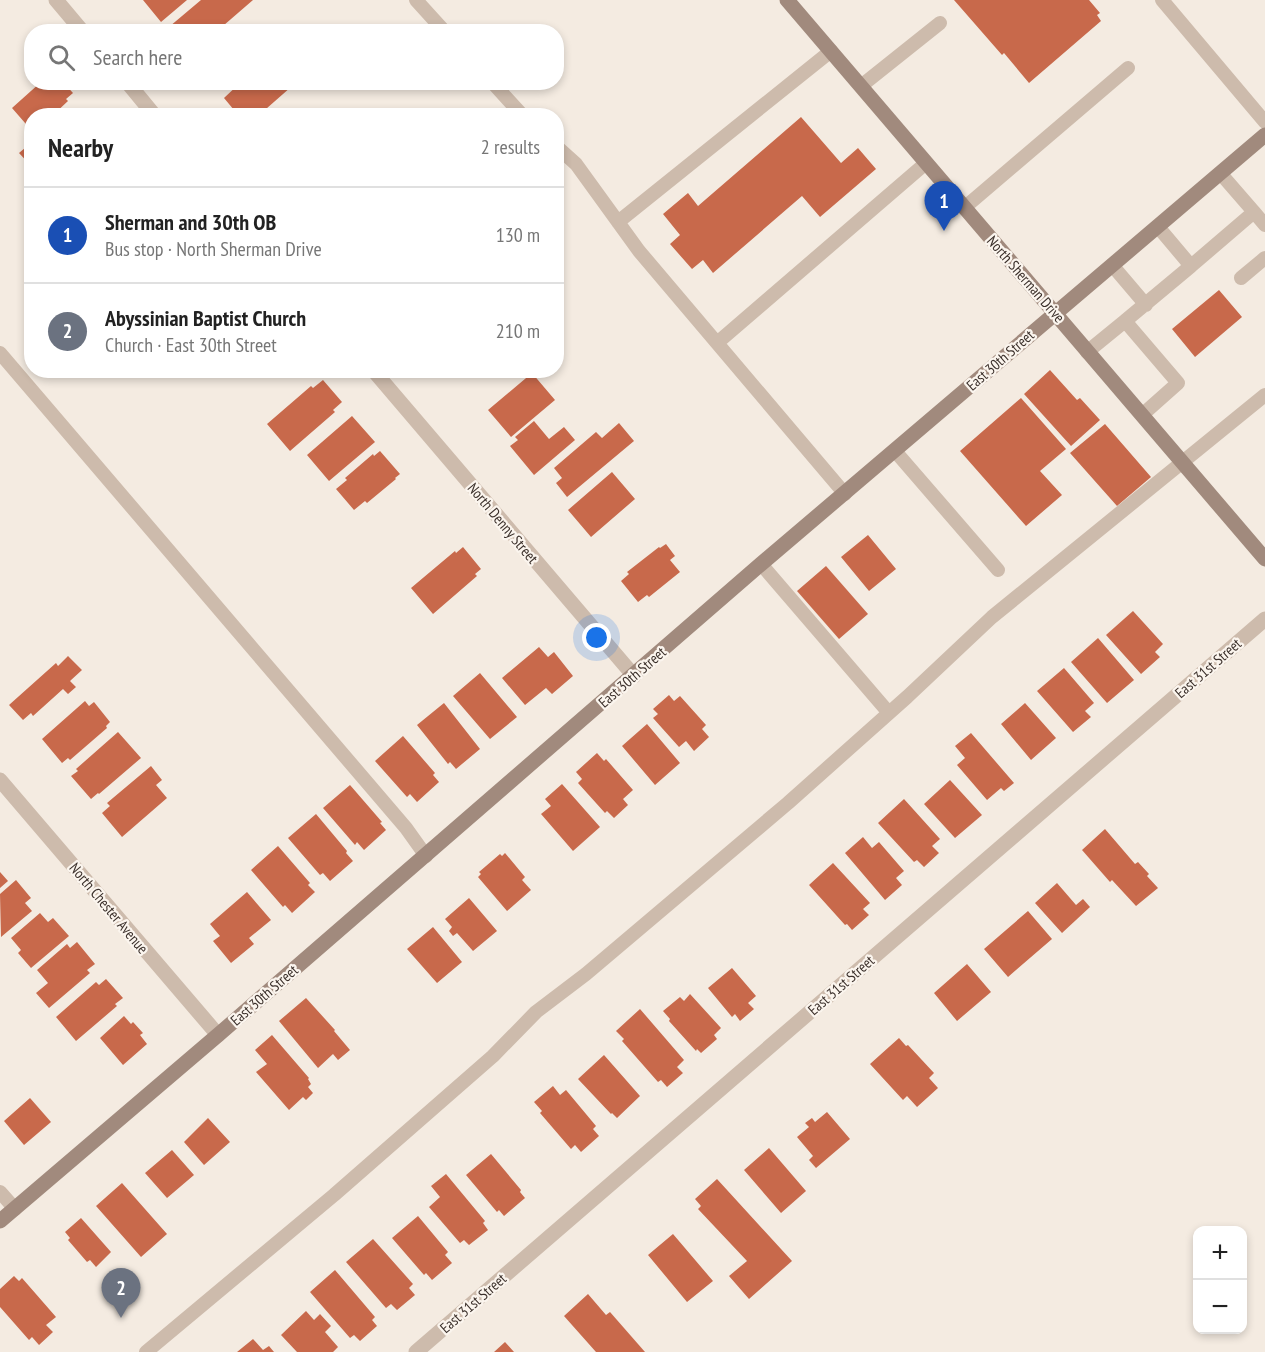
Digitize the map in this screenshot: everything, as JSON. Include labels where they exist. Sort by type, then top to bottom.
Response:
[{"type":"main road","name":"North Sherman Drive","points":[[787,0],[1265,559]]},
{"type":"main road","name":"East 30th Street","points":[[0,1221],[426,856],[761,564],[1055,313],[1159,228],[1265,135]]},
{"type":"street","points":[[56,0],[76,24]]},
{"type":"street","points":[[134,90],[148,108]]},
{"type":"street","name":"North Denny Street","points":[[380,378],[634,675]]},
{"type":"street","name":"East 31st Street","points":[[416,1352],[1265,619]]},
{"type":"street","name":"North Chester Avenue","points":[[0,780],[218,1035]]},
{"type":"lane","points":[[416,0],[438,24]]},
{"type":"lane","points":[[1162,0],[1265,122]]},
{"type":"lane","points":[[861,86],[940,22]]},
{"type":"lane","points":[[618,222],[831,51]]},
{"type":"lane","points":[[964,208],[1128,68]]},
{"type":"lane","points":[[499,90],[516,108]]},
{"type":"lane","points":[[564,154],[576,165],[639,251],[845,494]]},
{"type":"lane","points":[[717,342],[926,163]]},
{"type":"lane","points":[[1221,174],[1265,225]]},
{"type":"lane","points":[[1087,352],[1146,305],[1254,212]]},
{"type":"lane","points":[[1159,228],[1191,266]]},
{"type":"lane","points":[[1241,278],[1265,258]]},
{"type":"lane","points":[[1112,265],[1146,305]]},
{"type":"lane","points":[[1125,321],[1178,383],[1142,415]]},
{"type":"lane","points":[[0,353],[406,828],[426,856]]},
{"type":"lane","points":[[146,1352],[343,1187],[493,1056],[536,1012],[586,974],[780,810],[992,617],[1265,395]]},
{"type":"lane","points":[[895,451],[998,570]]},
{"type":"lane","points":[[761,564],[889,713]]},
{"type":"lane","points":[[0,1192],[15,1209]]},
{"type":"building","points":[[143,0],[187,0],[161,22]]},
{"type":"building","points":[[201,0],[253,0],[225,24],[172,24]]},
{"type":"building","points":[[954,0],[1089,0],[1100,13],[1097,15],[1101,21],[1029,83]]},
{"type":"building","points":[[32,90],[70,90],[73,93],[61,108],[24,108],[24,122],[12,108]]},
{"type":"building","points":[[232,90],[288,90],[267,108],[232,108],[224,98]]},
{"type":"building","points":[[801,117],[841,163],[858,148],[876,169],[820,217],[802,196],[713,273],[703,260],[692,269],[670,244],[680,235],[663,214],[688,193],[698,206]]},
{"type":"building","points":[[24,149],[24,158],[19,153]]},
{"type":"building","points":[[1219,290],[1242,317],[1195,357],[1172,329]]},
{"type":"building","points":[[1050,370],[1077,400],[1080,398],[1100,420],[1071,446],[1024,394]]},
{"type":"building","points":[[526,378],[536,378],[555,400],[511,437],[488,410]]},
{"type":"building","points":[[323,380],[342,402],[333,410],[335,412],[290,451],[267,424],[311,386],[313,388]]},
{"type":"building","points":[[1021,398],[1066,449],[1040,471],[1062,495],[1026,526],[960,451]]},
{"type":"building","points":[[352,416],[375,442],[329,481],[307,455]]},
{"type":"building","points":[[534,421],[549,439],[564,427],[575,440],[534,475],[510,446],[518,440],[515,437]]},
{"type":"building","points":[[619,423],[634,441],[567,497],[556,483],[562,478],[554,468],[596,432],[602,438]]},
{"type":"building","points":[[1105,424],[1151,477],[1117,506],[1070,453]]},
{"type":"building","points":[[380,451],[400,474],[367,503],[365,501],[354,510],[336,489],[347,480],[345,478],[373,454],[374,456]]},
{"type":"building","points":[[612,472],[635,499],[591,537],[568,510]]},
{"type":"building","points":[[868,535],[896,569],[869,591],[841,557]]},
{"type":"building","points":[[666,544],[675,556],[670,560],[680,572],[649,597],[647,595],[638,602],[621,581],[629,574],[627,572]]},
{"type":"building","points":[[463,547],[481,569],[475,574],[477,576],[433,614],[411,588],[455,551],[456,553]]},
{"type":"building","points":[[826,566],[868,614],[839,639],[797,591]]},
{"type":"building","points":[[1133,611],[1163,644],[1155,652],[1160,657],[1141,674],[1106,635]]},
{"type":"building","points":[[1098,638],[1134,680],[1107,703],[1071,662]]},
{"type":"building","points":[[539,647],[548,657],[554,652],[573,676],[552,694],[546,688],[525,705],[502,678]]},
{"type":"building","points":[[68,656],[82,670],[70,681],[76,687],[68,694],[63,689],[33,716],[31,713],[23,720],[9,705],[56,663],[58,666]]},
{"type":"building","points":[[1064,668],[1094,703],[1085,711],[1091,717],[1073,732],[1037,691]]},
{"type":"building","points":[[480,673],[517,717],[490,739],[453,696]]},
{"type":"building","points":[[669,695],[674,701],[680,696],[706,725],[702,729],[709,737],[694,751],[686,741],[679,747],[653,718],[658,714],[653,709]]},
{"type":"building","points":[[85,701],[89,706],[94,702],[110,722],[107,728],[70,760],[68,758],[62,763],[42,739]]},
{"type":"building","points":[[444,703],[480,749],[456,769],[450,762],[448,764],[417,725]]},
{"type":"building","points":[[1025,703],[1056,738],[1031,760],[1001,724]]},
{"type":"building","points":[[647,724],[680,763],[655,785],[622,746]]},
{"type":"building","points":[[118,732],[141,758],[91,799],[71,776]]},
{"type":"building","points":[[971,733],[1014,783],[1004,791],[1001,788],[987,800],[957,765],[965,758],[955,746]]},
{"type":"building","points":[[403,736],[435,773],[433,775],[439,782],[417,802],[410,794],[407,797],[375,761]]},
{"type":"building","points":[[597,753],[604,761],[606,759],[633,790],[623,799],[628,805],[614,818],[607,811],[605,813],[578,783],[582,779],[576,772]]},
{"type":"building","points":[[151,766],[162,780],[156,785],[167,798],[122,837],[102,813],[110,806],[107,803]]},
{"type":"building","points":[[950,780],[982,815],[955,838],[924,804]]},
{"type":"building","points":[[562,784],[600,827],[573,851],[541,814],[551,806],[545,799]]},
{"type":"building","points":[[350,785],[382,822],[380,823],[386,830],[364,850],[357,842],[355,845],[323,808]]},
{"type":"building","points":[[904,799],[940,839],[932,846],[939,853],[924,867],[917,860],[914,862],[878,823]]},
{"type":"building","points":[[316,814],[353,861],[330,881],[323,873],[320,875],[288,838]]},
{"type":"building","points":[[1105,829],[1135,864],[1138,862],[1149,874],[1147,876],[1158,888],[1136,906],[1112,880],[1110,882],[1082,850]]},
{"type":"building","points":[[863,837],[872,848],[879,842],[904,871],[896,878],[902,885],[885,900],[845,853]]},
{"type":"building","points":[[278,846],[315,892],[292,913],[285,905],[283,907],[251,870]]},
{"type":"building","points":[[505,853],[525,877],[522,880],[531,890],[507,911],[478,877],[481,874],[479,872],[500,854],[502,856]]},
{"type":"building","points":[[833,863],[870,903],[863,909],[869,915],[852,930],[809,885]]},
{"type":"building","points":[[0,872],[8,881],[0,888]]},
{"type":"building","points":[[16,880],[31,898],[25,903],[32,911],[1,937],[0,894]]},
{"type":"building","points":[[1057,883],[1076,905],[1083,899],[1090,907],[1062,933],[1035,903]]},
{"type":"building","points":[[247,892],[271,920],[249,938],[254,944],[231,963],[213,941],[220,936],[210,924]]},
{"type":"building","points":[[469,898],[497,931],[473,951],[457,933],[453,936],[449,931],[452,927],[445,919]]},
{"type":"building","points":[[1028,911],[1052,939],[1008,977],[984,949]]},
{"type":"building","points":[[40,913],[48,922],[53,918],[69,936],[31,968],[18,953],[21,950],[11,938]]},
{"type":"building","points":[[433,927],[462,962],[437,983],[407,949]]},
{"type":"building","points":[[77,942],[95,964],[87,970],[90,973],[49,1008],[36,993],[48,983],[37,970],[67,944],[70,948]]},
{"type":"building","points":[[967,964],[991,992],[957,1021],[934,993]]},
{"type":"building","points":[[732,968],[756,996],[748,1003],[754,1009],[740,1021],[735,1014],[732,1017],[708,988]]},
{"type":"building","points":[[106,979],[123,998],[115,1004],[117,1006],[76,1041],[56,1017],[96,982],[99,985]]},
{"type":"building","points":[[690,994],[721,1028],[714,1035],[717,1039],[701,1053],[697,1049],[696,1051],[663,1011],[680,997],[684,1001]]},
{"type":"building","points":[[306,998],[350,1050],[338,1060],[333,1054],[318,1068],[279,1021]]},
{"type":"building","points":[[640,1009],[684,1060],[677,1067],[683,1073],[667,1087],[661,1080],[658,1082],[616,1031]]},
{"type":"building","points":[[124,1016],[143,1033],[140,1035],[147,1044],[123,1065],[100,1038]]},
{"type":"building","points":[[272,1035],[309,1078],[311,1084],[308,1087],[313,1093],[306,1100],[303,1097],[289,1110],[256,1072],[267,1064],[255,1050]]},
{"type":"building","points":[[899,1038],[934,1073],[929,1078],[938,1088],[917,1107],[907,1096],[903,1100],[870,1064]]},
{"type":"building","points":[[604,1055],[640,1096],[617,1118],[578,1079]]},
{"type":"building","points":[[553,1086],[560,1095],[566,1090],[596,1126],[593,1129],[599,1136],[581,1152],[575,1145],[571,1149],[540,1113],[542,1111],[534,1102]]},
{"type":"building","points":[[30,1098],[51,1122],[24,1145],[4,1121]]},
{"type":"building","points":[[827,1112],[850,1139],[816,1168],[809,1160],[813,1156],[797,1137],[809,1127],[805,1123],[812,1118],[815,1122]]},
{"type":"building","points":[[208,1118],[230,1142],[204,1165],[184,1142]]},
{"type":"building","points":[[769,1148],[806,1191],[781,1213],[744,1170]]},
{"type":"building","points":[[172,1150],[194,1175],[167,1198],[145,1173]]},
{"type":"building","points":[[491,1154],[525,1198],[504,1216],[499,1210],[497,1212],[466,1175]]},
{"type":"building","points":[[446,1174],[485,1221],[483,1223],[488,1230],[469,1245],[464,1240],[460,1243],[429,1207],[440,1197],[431,1186]]},
{"type":"building","points":[[717,1179],[792,1261],[749,1299],[729,1276],[747,1261],[698,1209],[701,1206],[695,1199]]},
{"type":"building","points":[[122,1183],[167,1234],[141,1257],[96,1206]]},
{"type":"building","points":[[418,1216],[448,1252],[445,1255],[452,1263],[432,1280],[426,1273],[424,1275],[392,1238]]},
{"type":"building","points":[[81,1218],[111,1252],[96,1267],[90,1260],[87,1262],[68,1240],[70,1238],[65,1232]]},
{"type":"building","points":[[673,1234],[713,1281],[687,1302],[648,1255]]},
{"type":"building","points":[[373,1239],[413,1284],[409,1288],[415,1295],[397,1310],[391,1304],[386,1308],[346,1262]]},
{"type":"building","points":[[335,1270],[375,1317],[372,1320],[377,1326],[360,1341],[354,1335],[350,1338],[310,1292]]},
{"type":"building","points":[[14,1276],[19,1281],[22,1278],[56,1317],[46,1325],[53,1332],[39,1345],[32,1337],[29,1340],[0,1307],[0,1289]]},
{"type":"building","points":[[588,1294],[606,1315],[610,1312],[645,1352],[596,1352],[564,1316]]},
{"type":"building","points":[[306,1311],[314,1320],[320,1314],[331,1326],[325,1332],[338,1347],[333,1352],[297,1352],[281,1335]]},
{"type":"building","points":[[253,1339],[263,1350],[269,1346],[274,1352],[237,1352]]},
{"type":"building","points":[[505,1342],[514,1352],[494,1352]]},
{"type":"place","name":"Sherman and 30th OB","points":[[944,231]]},
{"type":"place","name":"Abyssinian Baptist Church","points":[[121,1318]]}]
